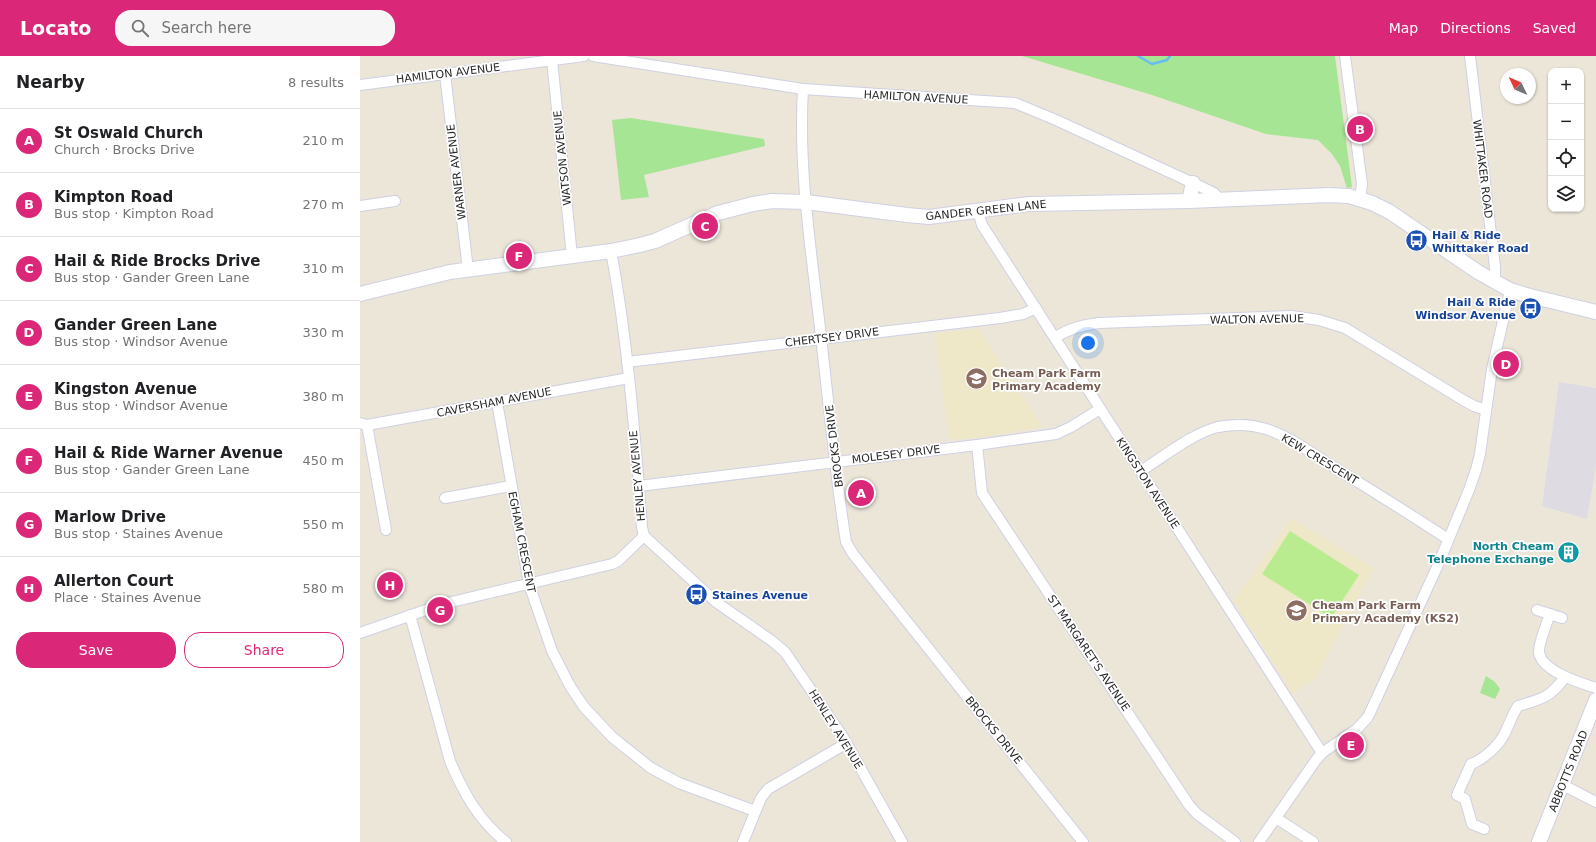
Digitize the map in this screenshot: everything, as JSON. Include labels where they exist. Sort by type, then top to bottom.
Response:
[{"type":"street","name":"HAMILTON AVENUE","points":[[360,85],[584,56]]},
{"type":"street","name":"HAMILTON AVENUE","points":[[593,56],[803,89],[1015,103],[1056,120],[1193,183],[1214,193],[1220,200]]},
{"type":"street","points":[[1345,56],[1362,184],[1360,199]]},
{"type":"street","name":"WHITTAKER ROAD","points":[[1470,56],[1495,267],[1495,276],[1493,280]]},
{"type":"street","name":"WATSON AVENUE","points":[[552,60],[572,256]]},
{"type":"street","name":"WARNER AVENUE","points":[[445,74],[468,270]]},
{"type":"street","name":"BROCKS DRIVE","points":[[803,89],[801,127],[806,202],[835,461],[846,542],[853,554],[1083,842]]},
{"type":"street","points":[[1189,201],[1193,183]]},
{"type":"street","name":"GANDER GREEN LANE","points":[[360,294],[434,276],[468,270],[611,251],[654,240],[718,213],[734,208],[772,201],[806,202],[929,217],[1029,204],[1189,201],[1329,195],[1349,196],[1360,199],[1390,212],[1510,290],[1596,312]]},
{"type":"street","points":[[360,206],[395,201]]},
{"type":"street","name":"KINGSTON AVENUE","points":[[978,211],[982,225],[1056,337],[1100,409],[1322,753]]},
{"type":"street","name":"HENLEY AVENUE","points":[[611,251],[619,294],[629,378],[644,536],[710,598],[786,652],[847,744],[902,842]]},
{"type":"street","points":[[1259,842],[1322,753],[1357,729],[1368,717],[1448,539],[1476,470],[1492,369],[1510,290]]},
{"type":"street","name":"CHERTSEY DRIVE","points":[[627,362],[1000,318],[1023,314],[1036,308]]},
{"type":"street","name":"WALTON AVENUE","points":[[1056,337],[1065,331],[1078,326],[1099,323],[1292,316],[1307,318],[1345,328],[1463,400],[1486,410]]},
{"type":"street","name":"CAVERSHAM AVENUE","points":[[364,424],[629,378]]},
{"type":"street","name":"EGHAM CRESCENT","points":[[497,402],[529,584],[552,651],[564,677],[581,702],[612,737],[651,768],[671,780],[755,811]]},
{"type":"street","name":"MOLESEY DRIVE","points":[[639,486],[1056,434],[1071,427],[1100,409]]},
{"type":"street","points":[[364,424],[386,530]]},
{"type":"street","name":"KEW CRESCENT","points":[[1141,471],[1195,436],[1206,431],[1217,427],[1236,424],[1252,425],[1268,430],[1298,444],[1448,539]]},
{"type":"street","name":"ST MARGARET'S AVENUE","points":[[977,445],[982,493],[1189,805],[1197,814],[1235,842]]},
{"type":"street","points":[[445,498],[511,486]]},
{"type":"street","points":[[360,633],[444,604],[612,564],[618,561],[644,536]]},
{"type":"street","points":[[1537,610],[1562,618]]},
{"type":"street","points":[[1550,614],[1539,652],[1542,660],[1555,672],[1596,688]]},
{"type":"street","points":[[410,615],[450,761],[468,800],[491,828],[506,842]]},
{"type":"street","points":[[1484,829],[1472,824],[1465,799],[1457,795],[1471,764],[1480,761],[1498,743],[1504,735],[1518,706],[1544,698],[1558,687],[1565,677]]},
{"type":"street","name":"ABBOTTS ROAD","points":[[1540,842],[1596,700]]},
{"type":"street","points":[[743,842],[761,798],[772,786],[847,744]]},
{"type":"street","points":[[1563,785],[1596,802]]},
{"type":"street","points":[[1276,818],[1313,842]]},
{"type":"shaded area","name":"Cheam Park Farm Primary Academy","points":[[979,329],[1043,427],[975,438],[949,439],[935,333]]},
{"type":"shaded area","points":[[1559,382],[1596,388],[1596,467],[1587,519],[1542,506]]},
{"type":"shaded area","name":"Cheam Park Farm Primary Academy (KS2)","points":[[1291,518],[1374,568],[1315,679],[1292,693],[1234,601]]},
{"type":"green space","points":[[1022,56],[1335,56],[1352,187],[1347,188],[1340,166],[1332,154],[1318,140],[1266,134],[1152,95]]},
{"type":"green space","points":[[631,118],[764,139],[765,146],[644,175],[649,197],[621,200],[612,120]]},
{"type":"green space","points":[[1290,531],[1359,575],[1331,618],[1262,574]]},
{"type":"green space","points":[[1486,676],[1495,682],[1500,689],[1495,699],[1480,693]]},
{"type":"waterway","points":[[1138,56],[1152,64],[1167,60],[1170,56]]},
{"type":"place","name":"Kimpton Road","points":[[1360,129]]},
{"type":"place","name":"Hail & Ride Brocks Drive","points":[[705,226]]},
{"type":"place","name":"Hail & Ride Whittaker Road","points":[[1417,241]]},
{"type":"place","name":"Hail & Ride Warner Avenue","points":[[519,256]]},
{"type":"place","name":"Hail & Ride Windsor Avenue","points":[[1531,308]]},
{"type":"place","name":"Gander Green Lane","points":[[1506,364]]},
{"type":"place","name":"Cheam Park Farm Primary Academy","points":[[976,379]]},
{"type":"place","name":"St Oswald Church","points":[[861,493]]},
{"type":"place","name":"North Cheam Telephone Exchange","points":[[1569,552]]},
{"type":"place","name":"Allerton Court","points":[[390,585]]},
{"type":"place","name":"Staines Avenue","points":[[697,595]]},
{"type":"place","name":"Marlow Drive","points":[[440,610]]},
{"type":"place","name":"Cheam Park Farm Primary Academy (KS2)","points":[[1296,611]]},
{"type":"place","name":"Kingston Avenue","points":[[1351,745]]}]
